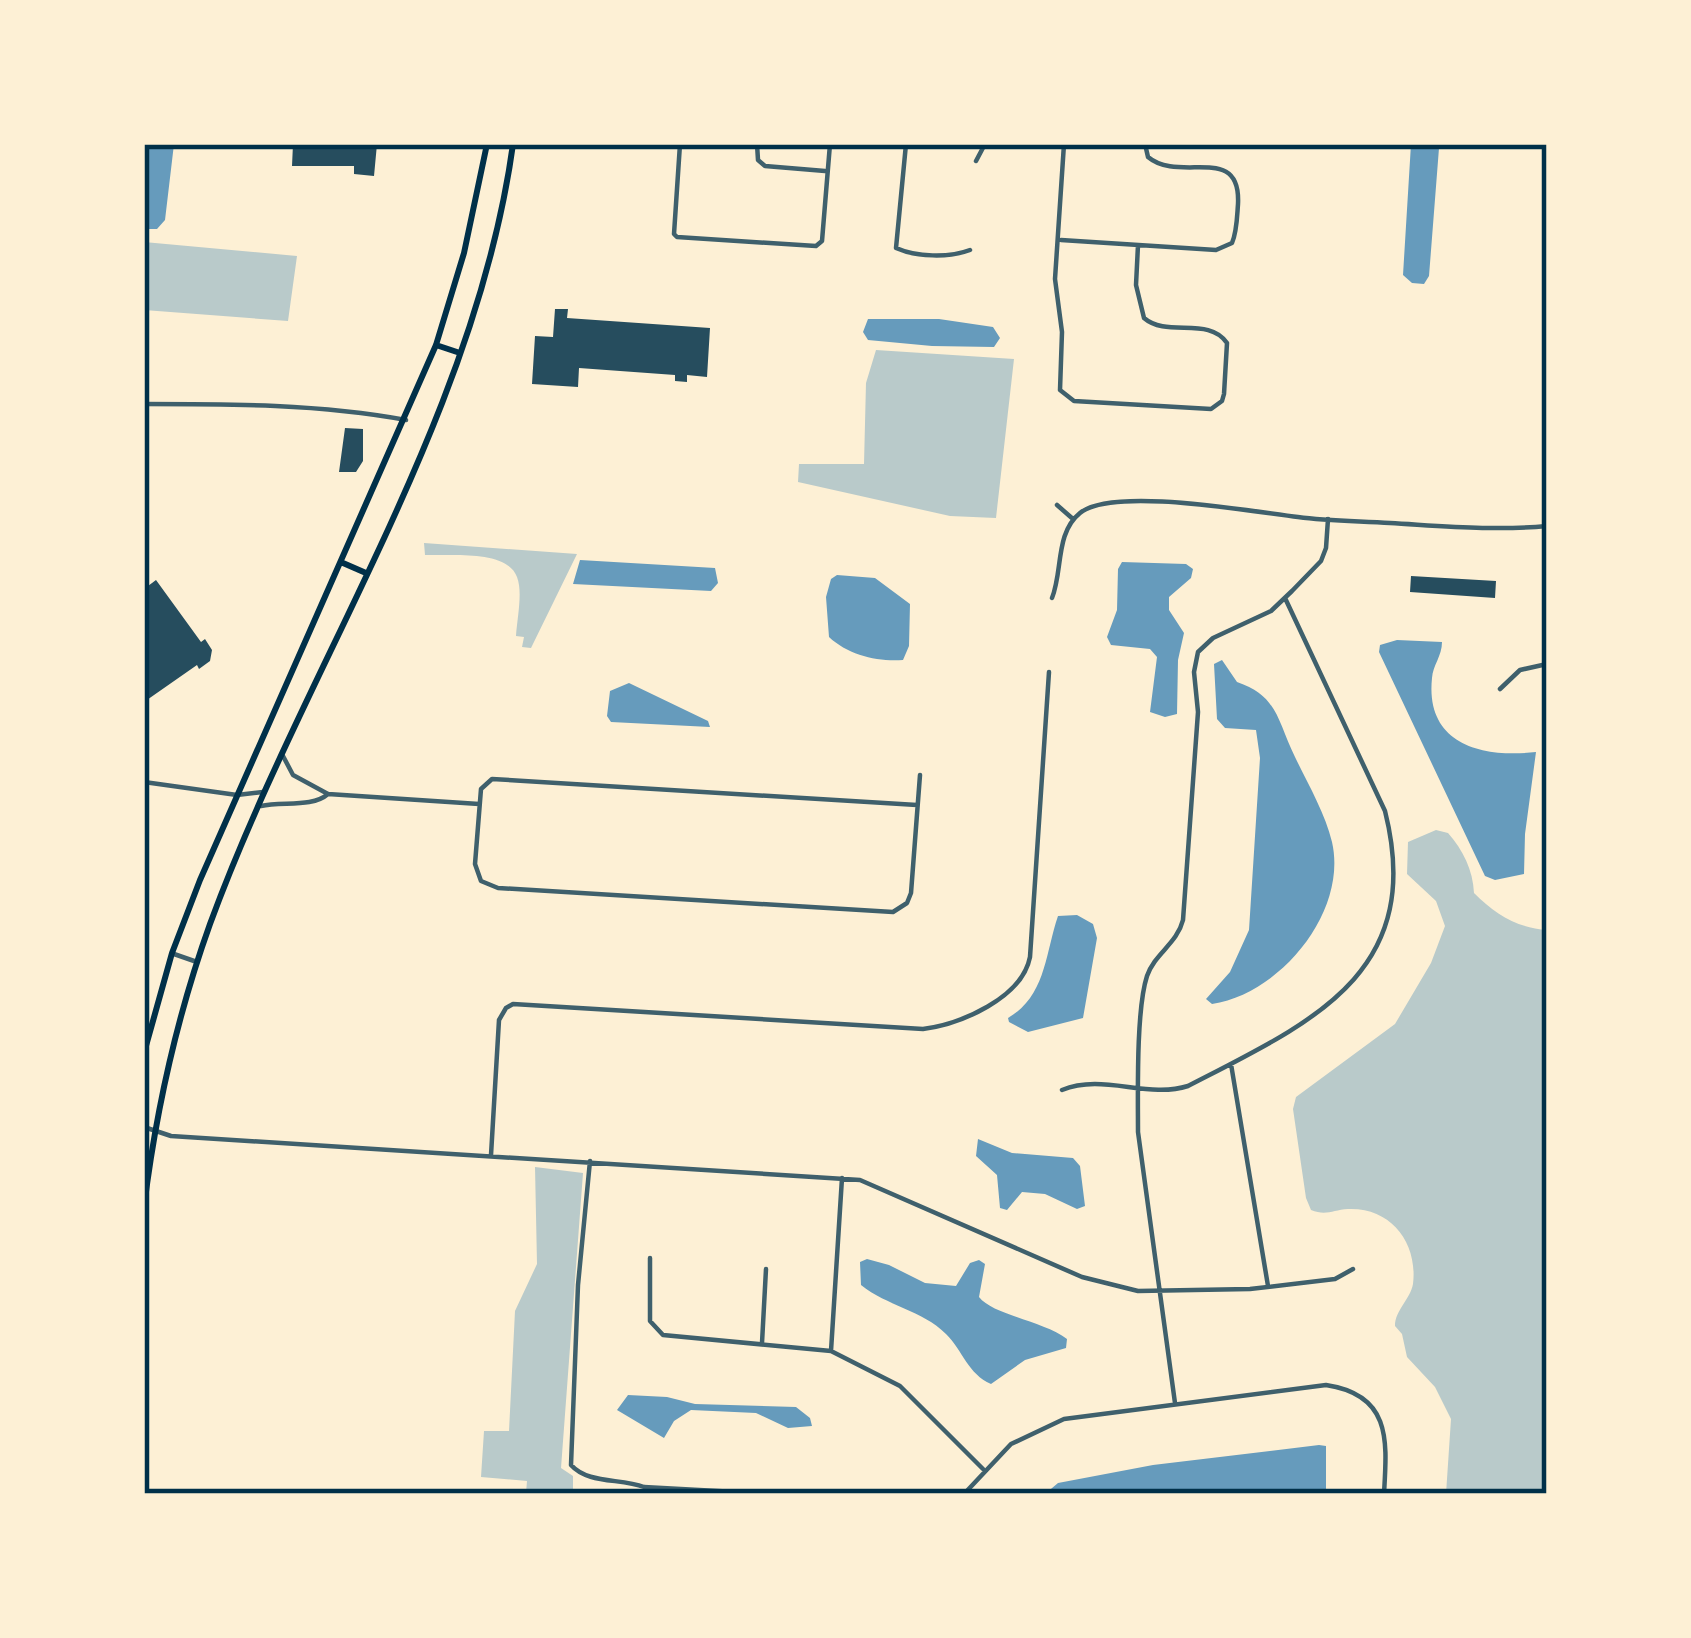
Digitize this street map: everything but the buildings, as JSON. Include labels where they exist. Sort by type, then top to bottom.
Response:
[{"type":"main road","points":[[144,1053],[172,953],[436,345],[464,253],[487,144]]},
{"type":"main road","points":[[144,1207],[154,1130],[197,962],[460,353],[490,253],[513,144]]},
{"type":"main road","points":[[436,345],[460,353]]},
{"type":"main road","points":[[343,563],[366,573]]},
{"type":"street","points":[[680,144],[677,237],[819,245],[830,144]]},
{"type":"street","points":[[757,144],[758,160],[765,166],[825,171]]},
{"type":"street","points":[[906,144],[896,248],[956,256],[970,250]]},
{"type":"street","points":[[976,160],[985,144]]},
{"type":"street","points":[[1064,144],[1055,279],[1062,332],[1058,382],[1063,395],[1074,401],[1205,410],[1222,401],[1227,343],[1218,332],[1157,326],[1144,318],[1136,285],[1138,244]]},
{"type":"street","points":[[1058,239],[1227,248],[1235,237],[1238,185],[1234,176],[1223,170],[1158,164],[1148,157],[1145,144]]},
{"type":"street","points":[[144,404],[230,404],[406,420]]},
{"type":"street","points":[[1052,598],[1060,578],[1065,532],[1073,519],[1096,503],[1112,500],[1486,529],[1547,526]]},
{"type":"street","points":[[1057,505],[1073,519]]},
{"type":"street","points":[[1174,1403],[1138,1132],[1138,1088],[1145,985],[1153,964],[1176,940],[1183,920],[1198,712],[1195,662],[1204,644],[1253,621],[1285,598],[1321,561],[1328,519]]},
{"type":"street","points":[[1062,1090],[1078,1083],[1179,1088],[1231,1064],[1335,1002],[1376,946],[1391,902],[1394,864],[1385,811],[1285,598]]},
{"type":"street","points":[[1499,688],[1520,670],[1547,664]]},
{"type":"street","points":[[491,1155],[500,1020],[506,1007],[521,1004],[923,1029],[952,1023],[1016,986],[1030,957],[1049,672]]},
{"type":"street","points":[[284,756],[293,775],[328,794],[479,804]]},
{"type":"street","points":[[917,806],[498,779],[483,785],[476,865],[481,881],[498,888],[885,912],[901,908],[911,893],[920,775]]},
{"type":"street","points":[[144,782],[238,795],[268,792]]},
{"type":"street","points":[[261,806],[320,801],[328,794]]},
{"type":"street","points":[[172,953],[197,962]]},
{"type":"street","points":[[1231,1064],[1268,1286]]},
{"type":"street","points":[[144,1127],[171,1136],[842,1178],[878,1185],[1082,1277],[1138,1291],[1268,1286],[1336,1279],[1353,1269]]},
{"type":"street","points":[[590,1161],[578,1285],[571,1465],[580,1474],[644,1487],[774,1494]]},
{"type":"street","points":[[832,1351],[842,1178]]},
{"type":"street","points":[[650,1258],[650,1321],[663,1335],[832,1351],[900,1386],[983,1469]]},
{"type":"street","points":[[762,1343],[766,1269]]},
{"type":"street","points":[[964,1494],[1011,1444],[1044,1426],[1087,1415],[1326,1385],[1343,1388],[1370,1404],[1386,1433],[1384,1494]]},
{"type":"shaded area","points":[[144,242],[297,256],[288,321],[144,310]]},
{"type":"shaded area","points":[[876,350],[1014,359],[996,518],[950,516],[798,482],[799,464],[864,464],[866,383]]},
{"type":"shaded area","points":[[424,543],[577,554],[531,648],[522,647],[524,637],[516,636],[520,590],[511,568],[490,558],[425,555]]},
{"type":"shaded area","points":[[1436,830],[1448,833],[1458,846],[1474,893],[1482,901],[1516,923],[1547,930],[1547,964],[1542,972],[1547,983],[1547,1494],[1446,1494],[1451,1419],[1435,1387],[1407,1357],[1402,1334],[1395,1326],[1413,1284],[1406,1242],[1377,1214],[1348,1209],[1316,1212],[1306,1198],[1293,1109],[1296,1097],[1395,1024],[1431,963],[1445,926],[1436,901],[1407,874],[1408,842]]},
{"type":"shaded area","points":[[535,1167],[583,1173],[561,1468],[573,1476],[573,1492],[526,1493],[527,1481],[481,1477],[484,1431],[509,1431],[515,1311],[537,1264]]},
{"type":"water","points":[[144,144],[174,144],[165,220],[157,229],[144,229]]},
{"type":"water","points":[[1411,144],[1437,144],[1439,148],[1429,276],[1424,284],[1412,283],[1403,275]]},
{"type":"water","points":[[868,319],[939,319],[993,327],[1000,338],[994,347],[868,340],[863,332]]},
{"type":"water","points":[[580,560],[715,568],[718,583],[711,591],[573,584]]},
{"type":"water","points":[[1122,562],[1186,564],[1193,569],[1191,578],[1169,597],[1169,610],[1184,633],[1178,660],[1177,714],[1165,717],[1150,712],[1157,657],[1150,649],[1111,645],[1107,637],[1117,610]]},
{"type":"water","points":[[837,575],[875,578],[910,604],[909,646],[903,660],[864,656],[829,637],[826,597]]},
{"type":"water","points":[[1397,640],[1442,642],[1433,673],[1432,701],[1448,732],[1478,749],[1536,752],[1524,874],[1495,880],[1485,876],[1379,652],[1380,645]]},
{"type":"water","points":[[1222,660],[1237,682],[1261,694],[1275,711],[1325,820],[1334,869],[1330,895],[1304,946],[1262,984],[1212,1004],[1206,999],[1230,972],[1249,930],[1260,758],[1256,730],[1225,728],[1217,719],[1214,664]]},
{"type":"water","points":[[629,683],[708,721],[710,727],[611,722],[607,716],[610,691]]},
{"type":"water","points":[[1077,915],[1093,924],[1097,938],[1083,1018],[1028,1032],[1008,1018],[1037,986],[1058,916]]},
{"type":"water","points":[[978,1139],[1012,1153],[1073,1158],[1080,1166],[1085,1206],[1077,1209],[1045,1194],[1022,1192],[1007,1210],[1000,1208],[997,1175],[976,1156]]},
{"type":"water","points":[[867,1259],[925,1283],[956,1286],[970,1263],[979,1260],[985,1264],[979,1297],[995,1309],[1057,1333],[1067,1339],[1066,1348],[1025,1360],[991,1384],[937,1326],[861,1285],[860,1262]]},
{"type":"water","points":[[628,1395],[695,1404],[796,1407],[810,1418],[812,1426],[788,1428],[756,1413],[691,1410],[674,1421],[664,1438],[617,1410]]},
{"type":"water","points":[[1326,1446],[1326,1494],[1045,1494],[1058,1483],[1153,1465]]}]
